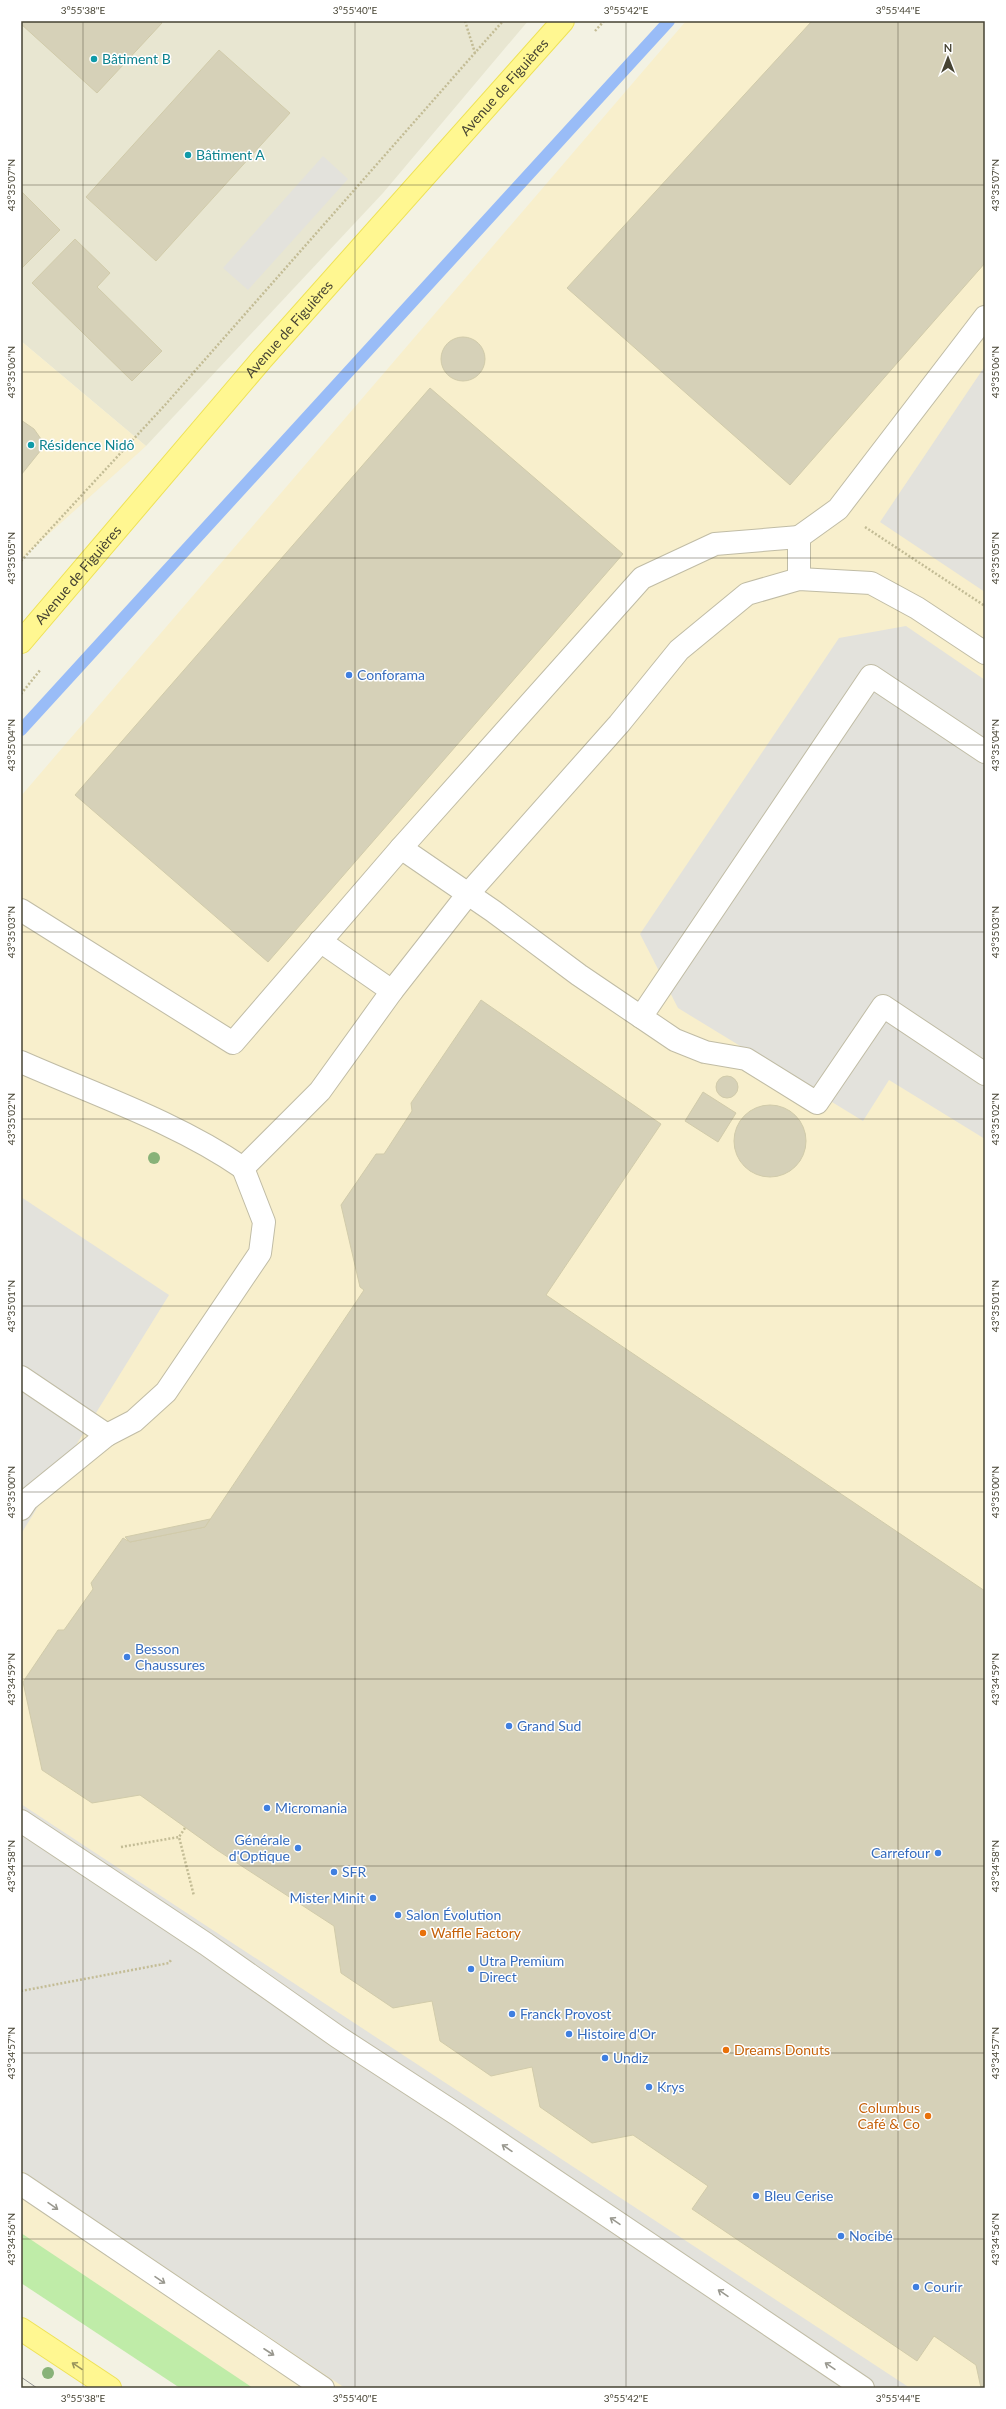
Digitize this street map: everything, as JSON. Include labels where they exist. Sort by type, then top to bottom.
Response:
[{"type":"main road","name":"Avenue de Figuières","points":[[21,642],[262,360],[563,21]]},
{"type":"main road","points":[[21,2329],[110,2388]]},
{"type":"street","points":[[21,910],[233,1043],[401,848],[642,578],[715,544],[799,537],[838,509],[985,317]]},
{"type":"street","points":[[799,537],[799,579]]},
{"type":"street","points":[[243,1168],[320,1091],[392,991],[468,894],[619,724],[679,650],[747,594],[799,579],[871,583],[917,608],[985,653]]},
{"type":"street","points":[[641,1017],[871,676],[985,752]]},
{"type":"street","points":[[401,848],[675,1040],[699,1050],[746,1059],[817,1103],[882,1006],[985,1074]]},
{"type":"street","points":[[320,941],[392,991]]},
{"type":"street","points":[[21,1062],[177,1130],[214,1148],[243,1168],[264,1222],[260,1253],[166,1392],[134,1421],[107,1435],[27,1500],[21,1509]]},
{"type":"street","points":[[21,1377],[107,1435]]},
{"type":"street","points":[[21,1821],[189,1934],[338,2037],[458,2115],[863,2388]]},
{"type":"street","points":[[21,2184],[161,2281],[323,2388]]},
{"type":"path","points":[[465,21],[475,53]]},
{"type":"path","points":[[21,561],[171,399],[503,21]]},
{"type":"path","points":[[838,509],[985,606]]},
{"type":"path","points":[[72,1856],[179,1837],[185,1828]]},
{"type":"path","points":[[21,1991],[169,1963],[199,1917],[179,1837]]},
{"type":"shaded area","points":[[21,21],[528,21],[383,193],[146,446],[21,341]]},
{"type":"shaded area","points":[[686,21],[985,21],[985,2388],[204,2388],[21,2264],[21,796]]},
{"type":"shaded area","points":[[323,156],[348,179],[248,290],[223,268]]},
{"type":"shaded area","points":[[21,341],[146,446],[21,559]]},
{"type":"shaded area","points":[[985,366],[985,592],[880,522]]},
{"type":"shaded area","points":[[906,626],[985,680],[985,1139],[889,1080],[863,1121],[678,1008],[640,934],[839,638]]},
{"type":"shaded area","points":[[21,1197],[169,1295],[21,1534]]},
{"type":"shaded area","points":[[21,1804],[910,2388],[345,2388],[21,2170]]},
{"type":"green space","points":[[21,2233],[253,2388],[180,2388],[21,2283]]},
{"type":"building","name":"Bâtiment B","points":[[21,21],[160,21],[162,23],[97,93],[21,24]]},
{"type":"building","points":[[812,21],[985,21],[985,263],[790,485],[567,288]]},
{"type":"building","name":"Bâtiment A","points":[[219,50],[290,113],[156,261],[86,197]]},
{"type":"building","points":[[21,191],[60,230],[21,269]]},
{"type":"building","points":[[75,239],[110,273],[97,287],[162,351],[132,381],[32,283]]},
{"type":"building","points":[[463,337],[475,341],[481,347],[485,359],[481,371],[475,377],[463,381],[451,377],[445,371],[441,359],[445,347],[451,341]]},
{"type":"building","name":"Conforama","points":[[430,388],[623,554],[268,962],[75,795]]},
{"type":"building","name":"Résidence Nidô","points":[[21,420],[34,429],[41,439],[41,450],[21,475]]},
{"type":"building","name":"Grand Sud","points":[[481,1000],[661,1124],[546,1295],[985,1591],[985,2388],[981,2388],[976,2365],[934,2336],[917,2361],[692,2209],[708,2186],[633,2135],[592,2143],[540,2107],[532,2067],[491,2076],[440,2041],[432,2001],[393,2008],[341,1973],[334,1926],[217,1850],[140,1795],[92,1803],[42,1770],[23,1682],[58,1630],[64,1630],[93,1589],[91,1583],[123,1538],[130,1542],[205,1527],[364,1290],[360,1287],[341,1205],[376,1154],[384,1154],[412,1111],[411,1103]]},
{"type":"building","points":[[727,1076],[735,1079],[738,1087],[735,1095],[727,1098],[719,1095],[716,1087],[719,1079]]},
{"type":"building","points":[[703,1092],[736,1113],[718,1142],[685,1121]]},
{"type":"building","points":[[770,1105],[790,1111],[800,1121],[806,1141],[800,1161],[790,1171],[770,1177],[750,1171],[740,1161],[734,1141],[740,1121],[750,1111]]},
{"type":"building","points":[[210,1519],[205,1527],[130,1542],[125,1537]]},
{"type":"waterway","points":[[21,730],[669,21]]},
{"type":"tram line","points":[[21,2377],[37,2388]]},
{"type":"place","name":"Bâtiment B","points":[[94,59]]},
{"type":"place","name":"Bâtiment A","points":[[188,155]]},
{"type":"place","name":"Résidence Nidô","points":[[31,445]]},
{"type":"place","name":"Conforama","points":[[349,675]]},
{"type":"place","name":"Besson Chaussures","points":[[127,1657]]},
{"type":"place","name":"Grand Sud","points":[[509,1726]]},
{"type":"place","name":"Micromania","points":[[267,1808]]},
{"type":"place","name":"Générale d'Optique","points":[[298,1848]]},
{"type":"place","name":"Carrefour","points":[[938,1853]]},
{"type":"place","name":"SFR","points":[[334,1872]]},
{"type":"place","name":"Mister Minit","points":[[373,1898]]},
{"type":"place","name":"Salon Évolution","points":[[398,1915]]},
{"type":"place","name":"Waffle Factory","points":[[423,1933]]},
{"type":"place","name":"Utra Premium Direct","points":[[471,1969]]},
{"type":"place","name":"Franck Provost","points":[[512,2014]]},
{"type":"place","name":"Histoire d'Or","points":[[569,2034]]},
{"type":"place","name":"Dreams Donuts","points":[[726,2050]]},
{"type":"place","name":"Undiz","points":[[605,2058]]},
{"type":"place","name":"Krys","points":[[649,2087]]},
{"type":"place","name":"Columbus Café & Co","points":[[928,2116]]},
{"type":"place","name":"Bleu Cerise","points":[[756,2196]]},
{"type":"place","name":"Nocibé","points":[[841,2236]]},
{"type":"place","name":"Courir","points":[[916,2287]]}]
